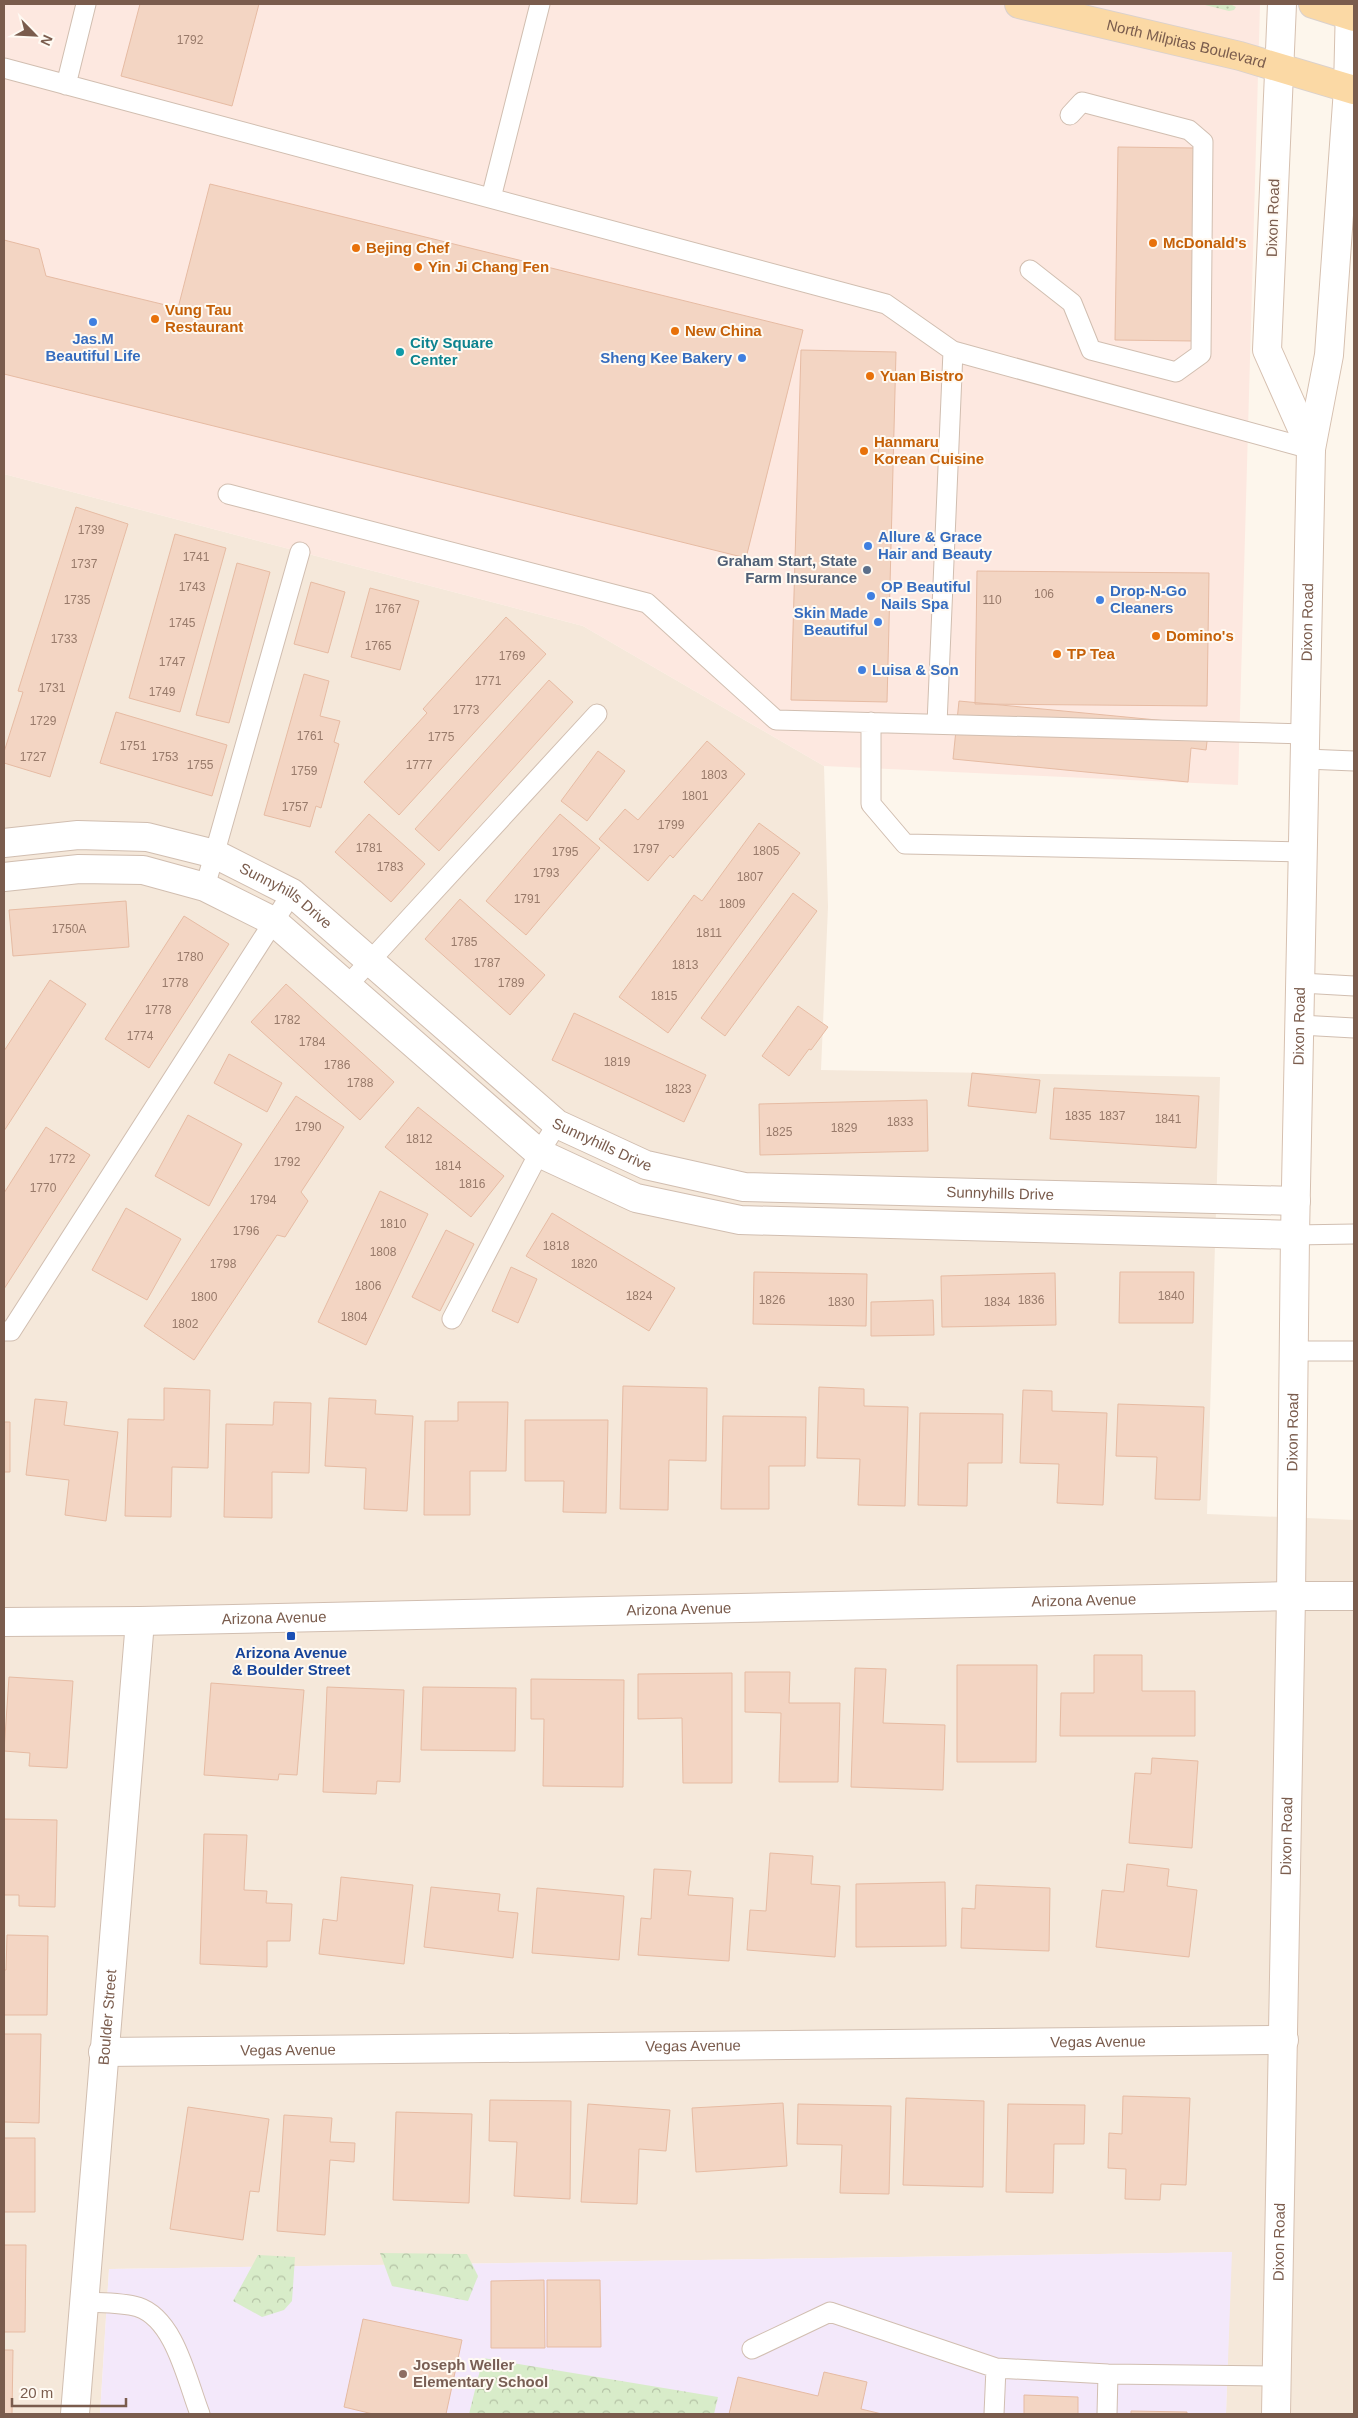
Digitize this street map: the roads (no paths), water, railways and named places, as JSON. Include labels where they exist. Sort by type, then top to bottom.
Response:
[{"type":"main road","name":"North Milpitas Boulevard","points":[[1019,4],[1240,56],[1351,90]]},
{"type":"main road","points":[[1314,4],[1351,12]]},
{"type":"street","name":"Dixon Road","points":[[1282,4],[1268,350],[1311,449]]},
{"type":"street","name":"Dixon Road","points":[[1276,2414],[1284,2040],[1295,1235],[1311,449],[1329,355],[1351,90],[1351,12]]},
{"type":"street","name":"Sunnyhills Drive","points":[[4,843],[78,835],[148,836],[215,854],[292,893],[557,1124],[646,1165],[744,1187],[1296,1201]]},
{"type":"street","name":"Sunnyhills Drive","points":[[4,877],[80,869],[143,870],[206,887],[273,921],[539,1153],[636,1198],[740,1220],[1295,1235]]},
{"type":"street","name":"Arizona Avenue","points":[[4,1622],[140,1621],[1354,1596]]},
{"type":"street","name":"Boulder Street","points":[[75,2414],[103,2052],[140,1621]]},
{"type":"street","name":"Vegas Avenue","points":[[103,2052],[1284,2040]]},
{"type":"lane","points":[[66,85],[86,4]]},
{"type":"lane","points":[[491,198],[540,4]]},
{"type":"lane","points":[[4,68],[886,304],[953,350],[1311,449]]},
{"type":"lane","points":[[1030,270],[1072,303],[1092,350],[1176,372],[1201,354],[1203,142],[1189,130],[1082,102],[1070,115]]},
{"type":"lane","points":[[937,724],[953,350]]},
{"type":"lane","points":[[228,494],[647,603],[776,720],[937,724],[1306,746],[1354,761]]},
{"type":"lane","points":[[206,887],[300,552]]},
{"type":"lane","points":[[347,986],[597,714]]},
{"type":"lane","points":[[871,722],[872,804],[905,844],[1304,852]]},
{"type":"lane","points":[[4,1331],[11,1331],[292,893]]},
{"type":"lane","points":[[1301,984],[1354,986]]},
{"type":"lane","points":[[1300,1025],[1354,1028]]},
{"type":"lane","points":[[452,1319],[539,1153],[557,1124]]},
{"type":"lane","points":[[1295,1235],[1354,1234]]},
{"type":"lane","points":[[1294,1351],[1354,1351]]},
{"type":"lane","points":[[84,2302],[139,2308],[162,2323],[173,2341],[200,2414]]},
{"type":"lane","points":[[752,2349],[830,2312],[996,2368],[1108,2374],[1278,2376]]},
{"type":"lane","points":[[994,2414],[996,2368]]},
{"type":"lane","points":[[1107,2414],[1108,2374]]},
{"type":"place","name":"McDonald's","points":[[1153,243]]},
{"type":"place","name":"Bejing Chef","points":[[356,248]]},
{"type":"place","name":"Yin Ji Chang Fen","points":[[418,267]]},
{"type":"place","name":"Vung Tau Restaurant","points":[[155,319]]},
{"type":"place","name":"Jas.M Beautiful Life","points":[[93,322]]},
{"type":"place","name":"New China","points":[[675,331]]},
{"type":"place","name":"City Square Center","points":[[400,352]]},
{"type":"place","name":"Sheng Kee Bakery","points":[[742,358]]},
{"type":"place","name":"Yuan Bistro","points":[[870,376]]},
{"type":"place","name":"Hanmaru Korean Cuisine","points":[[864,451]]},
{"type":"place","name":"Allure & Grace Hair and Beauty","points":[[868,546]]},
{"type":"place","name":"Graham Start, State Farm Insurance","points":[[867,570]]},
{"type":"place","name":"OP Beautiful Nails Spa","points":[[871,596]]},
{"type":"place","name":"Drop-N-Go Cleaners","points":[[1100,600]]},
{"type":"place","name":"Skin Made Beautiful","points":[[878,622]]},
{"type":"place","name":"Domino's","points":[[1156,636]]},
{"type":"place","name":"TP Tea","points":[[1057,654]]},
{"type":"place","name":"Luisa & Son","points":[[862,670]]},
{"type":"place","name":"Arizona Avenue & Boulder Street","points":[[291,1636]]},
{"type":"place","name":"Joseph Weller Elementary School","points":[[403,2374]]}]
